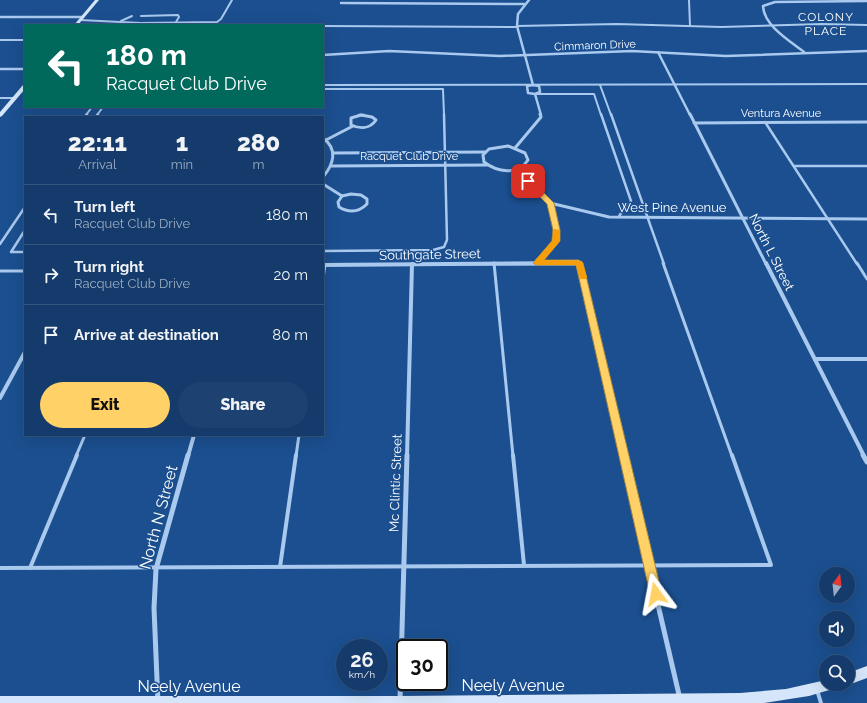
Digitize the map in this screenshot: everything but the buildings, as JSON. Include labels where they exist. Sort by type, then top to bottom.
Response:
[{"type":"street","points":[[77,24],[97,0]]},
{"type":"street","points":[[529,0],[524,4],[518,14],[518,26],[527,56],[533,84]]},
{"type":"street","points":[[804,52],[773,26],[762,9],[763,6],[770,3],[867,1]]},
{"type":"street","points":[[341,3],[502,2],[524,4]]},
{"type":"street","points":[[0,17],[81,18]]},
{"type":"street","name":"Cimmaron Drive","points":[[324,55],[390,51],[500,56],[658,52],[726,56],[804,52],[867,51]]},
{"type":"street","name":"North L Street","points":[[658,52],[744,218],[867,462]]},
{"type":"street","points":[[0,69],[24,69]]},
{"type":"street","points":[[533,84],[539,86],[540,92],[535,94],[528,92],[527,86],[533,84]]},
{"type":"street","points":[[1,112],[24,87]]},
{"type":"street","points":[[535,94],[541,117],[515,148],[525,153],[528,160],[524,166],[516,170],[550,203],[557,230],[556,241],[537,263]]},
{"type":"street","points":[[324,176],[331,166],[333,153],[332,146],[324,139],[353,126],[366,127],[373,125],[376,120],[369,115],[357,115],[350,120],[353,126]]},
{"type":"street","name":"Ventura Avenue","points":[[694,123],[867,122]]},
{"type":"street","name":"Racquet Club Drive","points":[[333,153],[485,152],[495,147],[515,148]]},
{"type":"street","points":[[485,152],[483,159],[487,165]]},
{"type":"street","name":"Racquet Club Drive","points":[[331,166],[487,165],[503,171],[516,170]]},
{"type":"street","points":[[324,185],[342,196],[361,194],[367,199],[367,204],[361,209],[346,211],[338,204],[342,196]]},
{"type":"street","name":"West Pine Avenue","points":[[550,203],[595,215],[619,217],[867,219]]},
{"type":"street","points":[[537,263],[579,263],[680,700]]},
{"type":"street","name":"Southgate Street","points":[[324,265],[537,263]]},
{"type":"street","name":"Mc Clintic Street","points":[[400,702],[412,264]]},
{"type":"street","points":[[0,398],[24,354]]},
{"type":"street","points":[[815,359],[867,359]]},
{"type":"street","name":"North N Street","points":[[158,702],[154,608],[156,569],[194,436]]},
{"type":"street","points":[[855,676],[867,672]]},
{"type":"street","name":"Neely Avenue","points":[[0,702],[330,703],[680,700],[776,697],[817,689]]},
{"type":"lane","points":[[81,18],[120,21],[217,22],[221,19],[232,0]]},
{"type":"lane","points":[[689,0],[690,26]]},
{"type":"lane","points":[[141,16],[178,15],[179,17],[176,22]]},
{"type":"lane","points":[[120,21],[132,16]]},
{"type":"lane","points":[[324,26],[518,26],[617,24],[690,26],[773,26],[822,24],[867,25]]},
{"type":"lane","points":[[0,40],[24,40]]},
{"type":"lane","points":[[324,85],[867,84]]},
{"type":"lane","points":[[0,568],[156,569],[649,564],[771,565],[649,218],[600,85]]},
{"type":"lane","points":[[324,89],[443,89],[447,240],[444,247],[433,250],[324,251]]},
{"type":"lane","points":[[535,94],[594,94],[631,201],[619,217]]},
{"type":"lane","points":[[0,98],[14,98]]},
{"type":"lane","points":[[765,122],[867,279]]},
{"type":"lane","points":[[794,166],[867,166]]},
{"type":"lane","points":[[0,244],[24,208]]},
{"type":"lane","points":[[24,232],[11,252],[24,252]]},
{"type":"lane","points":[[494,263],[524,565]]},
{"type":"lane","points":[[0,271],[24,271]]},
{"type":"lane","points":[[30,568],[85,436]]},
{"type":"lane","points":[[280,567],[299,436]]},
{"type":"lane","points":[[817,689],[821,703]]},
{"type":"slow traffic","points":[[557,230],[556,241],[537,263],[579,263],[583,277]]},
{"type":"district","name":"COLONY PLACE","points":[[826,24]]},
{"type":"route","points":[[528,181],[550,203],[557,230],[556,241],[537,263],[579,263],[656,594]]}]
